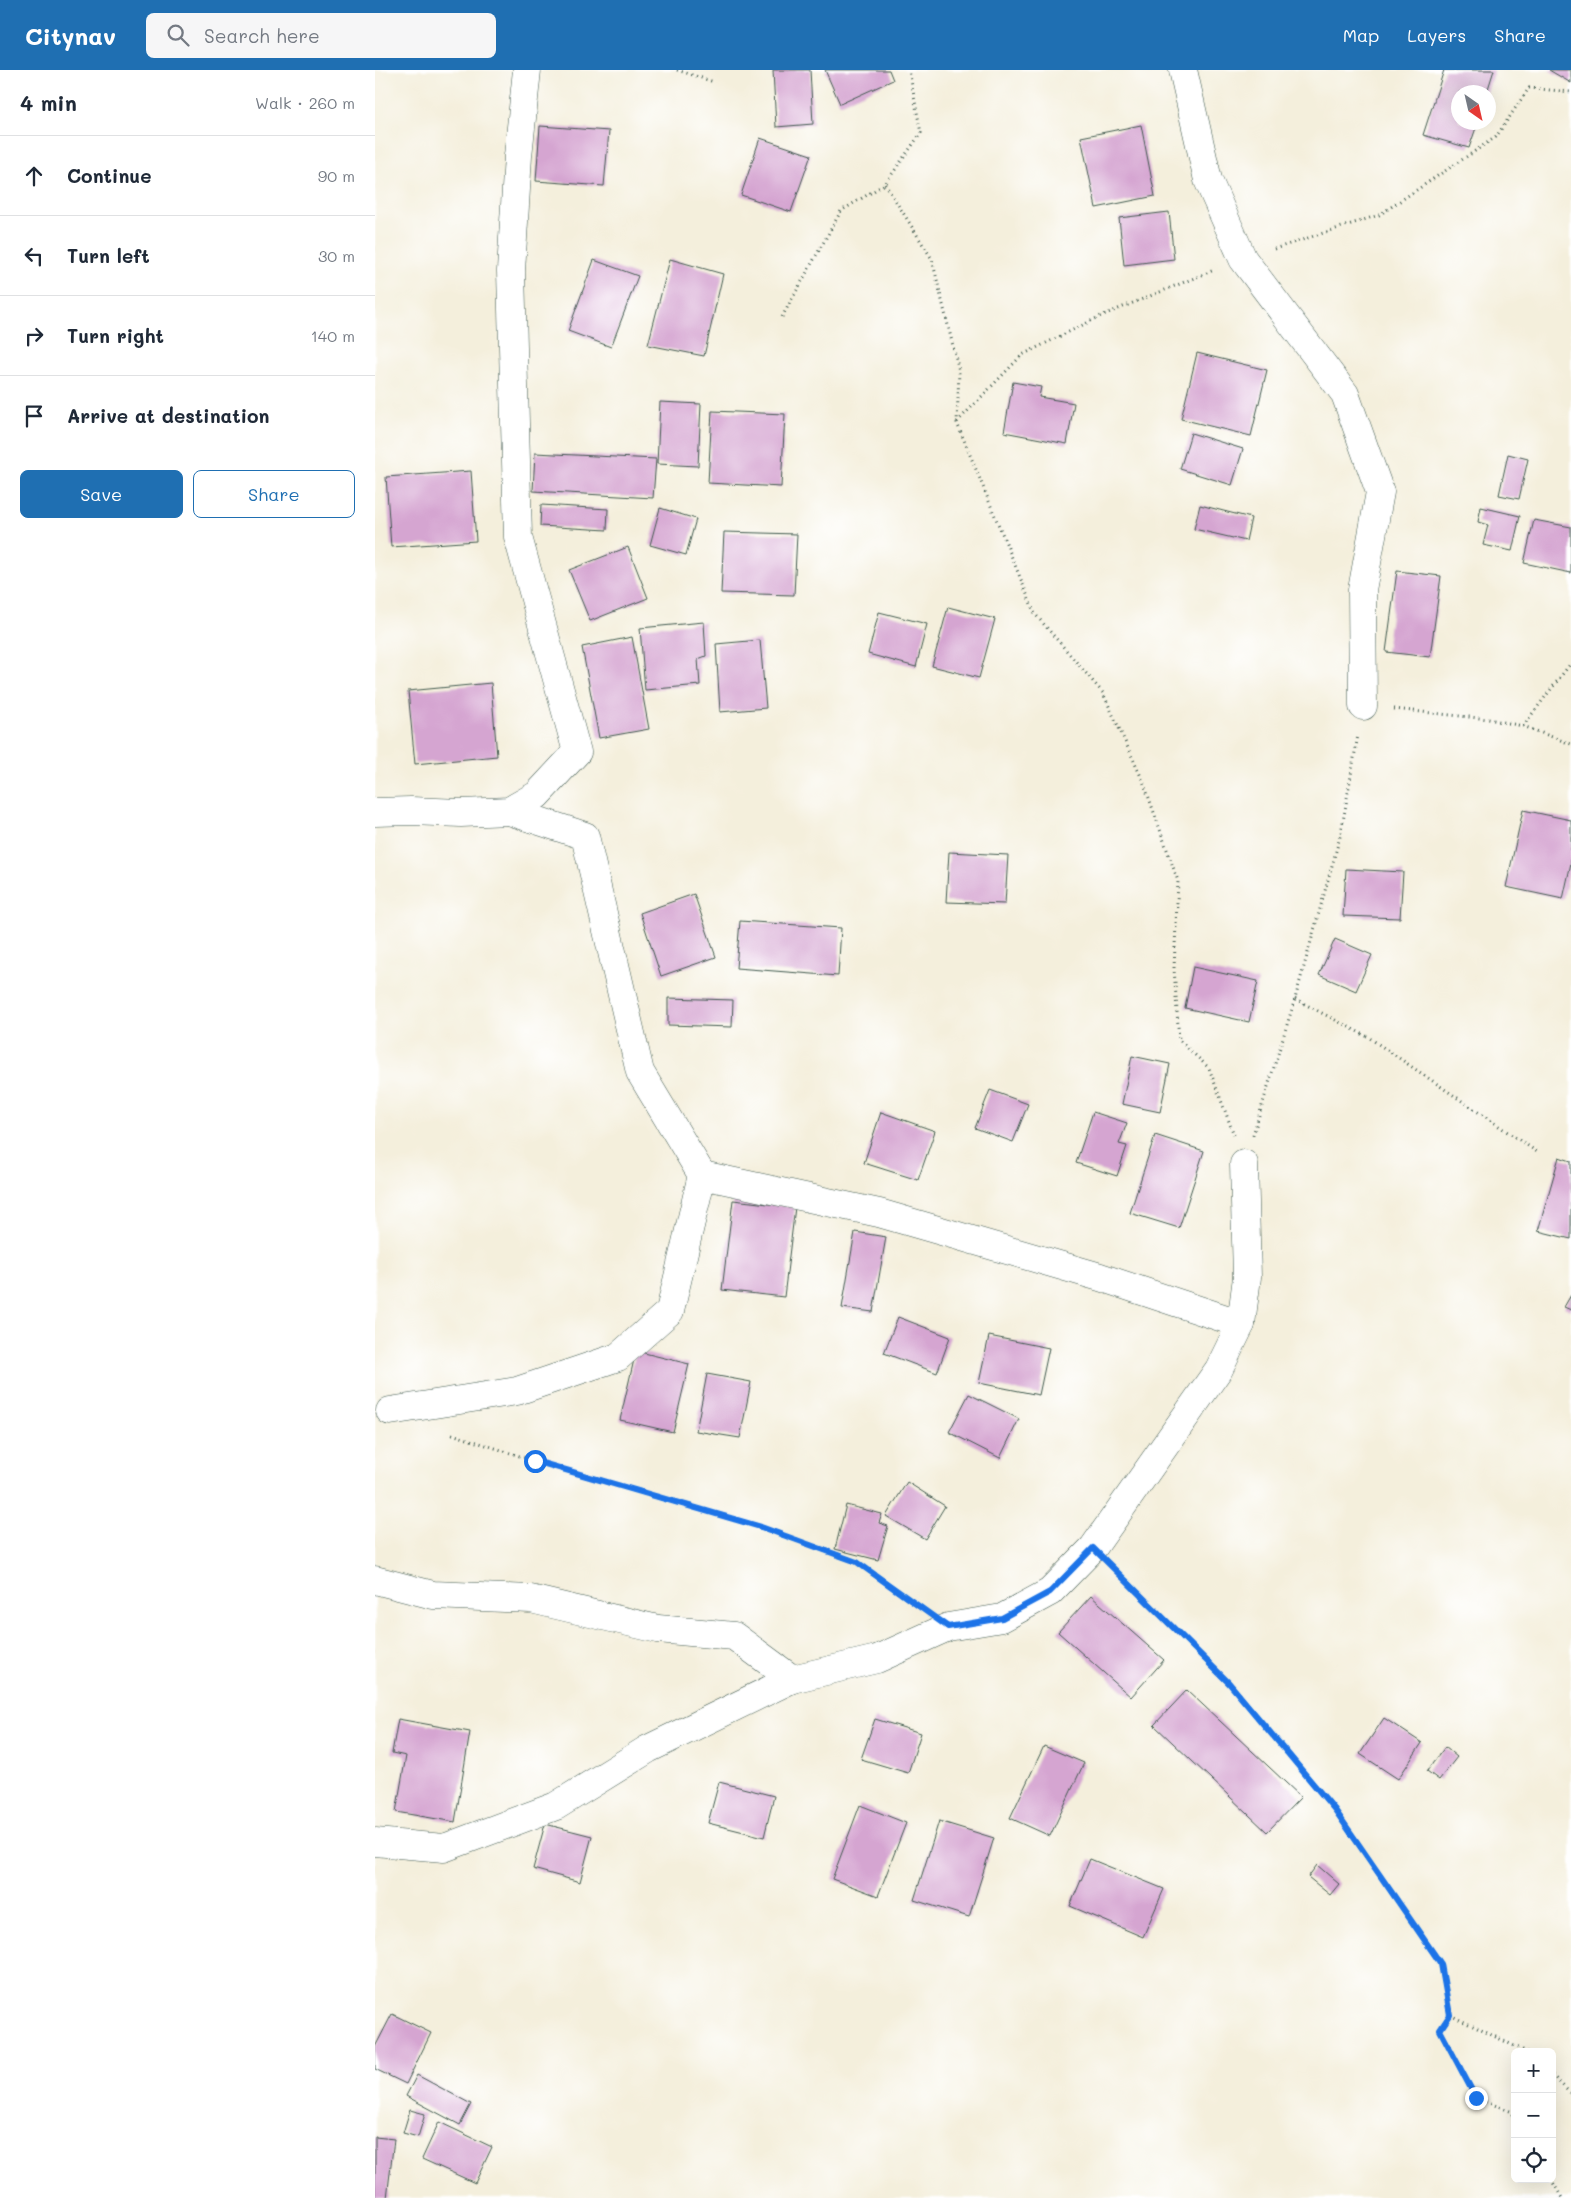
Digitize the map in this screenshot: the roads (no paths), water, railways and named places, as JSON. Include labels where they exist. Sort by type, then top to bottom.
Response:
[{"type":"street","points":[[509,811],[537,795],[577,752],[518,537],[511,271],[518,156],[527,70]]},
{"type":"street","points":[[1183,70],[1208,180],[1243,259],[1345,394],[1380,492],[1362,590],[1363,706]]},
{"type":"street","points":[[375,812],[461,813],[509,811],[585,836],[640,1072],[702,1175],[670,1311],[618,1357],[517,1391],[390,1411]]},
{"type":"street","points":[[375,1842],[444,1848],[556,1806],[648,1749],[792,1679],[877,1659],[948,1627],[1002,1618],[1050,1592],[1093,1548],[1219,1369],[1241,1324],[1247,1277],[1245,1164]]},
{"type":"street","points":[[702,1175],[879,1213],[1100,1277],[1241,1324]]},
{"type":"street","points":[[375,1580],[433,1595],[531,1599],[658,1629],[734,1636],[792,1679]]}]
